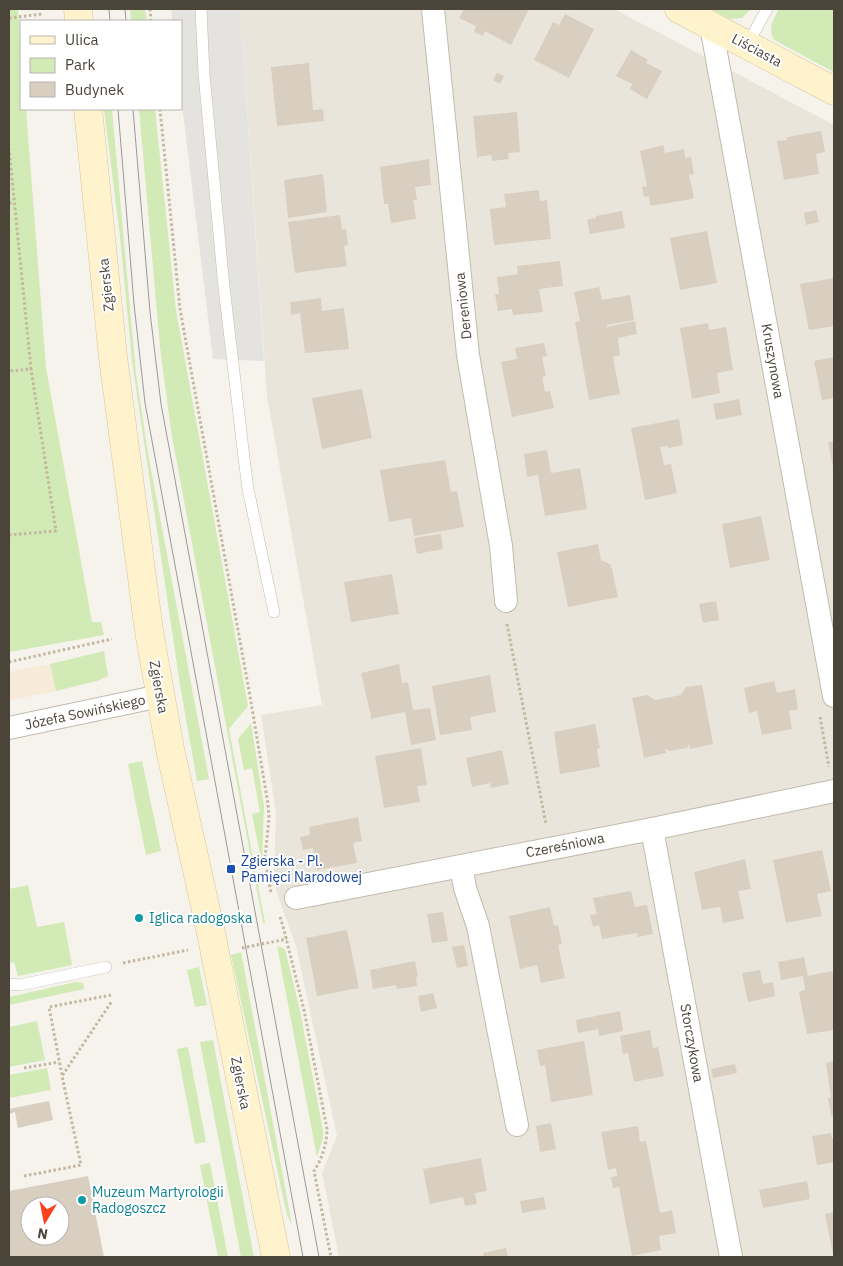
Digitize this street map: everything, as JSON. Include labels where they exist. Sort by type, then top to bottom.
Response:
[{"type":"main road","name":"Liściasta","points":[[679,9],[834,91]]},
{"type":"main road","name":"Zgierska","points":[[88,110],[113,357],[149,631],[170,749],[210,928],[276,1257]]},
{"type":"street","name":"Dereniowa","points":[[433,9],[468,355],[501,546],[506,601]]},
{"type":"street","name":"Kruszynowa","points":[[711,26],[834,696]]},
{"type":"street","name":"Józefa Sowińskiego","points":[[9,728],[160,696]]},
{"type":"street","name":"Czereśniowa","points":[[296,898],[652,829],[834,791]]},
{"type":"street","name":"Storczykowa","points":[[652,829],[731,1257]]},
{"type":"street","points":[[461,866],[465,888],[478,926],[517,1125]]},
{"type":"lane","points":[[201,9],[204,74],[224,287],[244,458],[248,489],[274,612]]},
{"type":"lane","points":[[747,45],[766,9]]},
{"type":"lane","points":[[9,984],[20,985],[106,966]]},
{"type":"path","points":[[9,18],[42,14]]},
{"type":"path","points":[[160,110],[180,309],[252,702],[268,804],[265,858],[271,894]]},
{"type":"path","points":[[9,148],[31,369],[56,531],[9,535]]},
{"type":"path","points":[[9,203],[14,202]]},
{"type":"path","points":[[9,371],[31,369]]},
{"type":"path","points":[[506,601],[507,631],[551,848]]},
{"type":"path","points":[[9,662],[112,639]]},
{"type":"path","points":[[276,909],[287,939],[304,1010],[327,1129],[325,1146],[318,1165],[314,1170],[331,1257]]},
{"type":"path","points":[[240,948],[287,939]]},
{"type":"path","points":[[106,966],[188,950]]},
{"type":"path","points":[[24,1176],[81,1165],[49,1007],[111,995]]},
{"type":"path","points":[[62,1076],[112,1001]]},
{"type":"path","points":[[24,1068],[59,1062]]},
{"type":"shaded area","points":[[171,9],[240,9],[264,361],[213,359],[182,104],[182,20],[172,20]]},
{"type":"shaded area","points":[[240,9],[614,9],[834,125],[834,1257],[339,1257],[322,1173],[337,1136],[296,946],[277,893],[274,876],[276,813],[261,715],[322,705],[267,396]]},
{"type":"shaded area","points":[[50,664],[56,691],[9,700],[9,672]]},
{"type":"green space","points":[[9,9],[18,9],[20,110],[26,110],[46,368],[92,622],[101,622],[104,635],[9,652]]},
{"type":"green space","points":[[130,9],[145,9],[147,20],[131,20]]},
{"type":"green space","points":[[711,9],[751,9],[742,18],[730,19]]},
{"type":"green space","points":[[779,9],[834,9],[834,72],[774,40],[771,27]]},
{"type":"green space","points":[[104,110],[112,110],[136,374],[148,453],[209,779],[197,781],[180,685],[132,361],[120,237]]},
{"type":"green space","points":[[139,110],[155,110],[176,310],[248,706],[229,729],[265,923],[263,923],[171,431],[160,347]]},
{"type":"green space","points":[[104,651],[108,676],[97,681],[56,691],[50,664]]},
{"type":"green space","points":[[251,723],[264,806],[262,865],[252,814],[260,812],[252,768],[244,770],[238,739]]},
{"type":"green space","points":[[142,761],[161,851],[146,855],[128,764]]},
{"type":"green space","points":[[28,885],[37,927],[64,922],[72,965],[18,976],[14,962],[9,963],[9,889]]},
{"type":"green space","points":[[277,946],[285,949],[300,1011],[323,1130],[323,1138],[317,1157]]},
{"type":"green space","points":[[241,952],[292,1225],[287,1215],[231,955]]},
{"type":"green space","points":[[199,967],[207,1005],[195,1007],[187,970]]},
{"type":"green space","points":[[76,982],[83,983],[84,989],[9,1005],[9,997]]},
{"type":"green space","points":[[37,1021],[45,1060],[9,1067],[9,1027]]},
{"type":"green space","points":[[213,1040],[254,1257],[241,1257],[200,1042]]},
{"type":"green space","points":[[188,1047],[206,1142],[195,1144],[177,1049]]},
{"type":"green space","points":[[47,1068],[51,1090],[9,1098],[9,1075]]},
{"type":"green space","points":[[210,1163],[228,1257],[218,1257],[200,1165]]},
{"type":"building","points":[[464,9],[529,9],[511,45],[485,31],[483,36],[474,32],[476,26],[459,18]]},
{"type":"building","points":[[565,14],[594,29],[569,78],[534,60],[553,22],[559,25]]},
{"type":"building","points":[[631,50],[648,60],[646,63],[662,71],[647,99],[630,89],[632,84],[616,76]]},
{"type":"building","points":[[309,63],[313,110],[323,109],[324,121],[277,126],[271,67]]},
{"type":"building","points":[[497,73],[504,76],[500,84],[493,80]]},
{"type":"building","points":[[517,112],[520,152],[508,153],[509,159],[492,161],[491,155],[477,157],[473,116]]},
{"type":"building","points":[[821,131],[825,152],[816,154],[819,174],[784,180],[777,141],[787,140],[787,137]]},
{"type":"building","points":[[663,145],[665,153],[684,149],[685,158],[691,157],[694,174],[689,175],[694,197],[692,199],[650,206],[649,196],[644,197],[642,187],[647,186],[640,151]]},
{"type":"building","points":[[429,159],[431,185],[415,187],[417,200],[413,200],[416,219],[391,223],[388,204],[384,204],[380,167]]},
{"type":"building","points":[[323,174],[327,212],[288,218],[284,180]]},
{"type":"building","points":[[539,190],[540,201],[547,200],[551,239],[494,245],[490,209],[506,207],[504,194]]},
{"type":"building","points":[[816,210],[819,222],[806,225],[804,213]]},
{"type":"building","points":[[622,211],[625,228],[590,234],[587,220],[596,218],[596,216]]},
{"type":"building","points":[[340,215],[342,229],[346,229],[348,245],[344,246],[347,266],[295,273],[288,222]]},
{"type":"building","points":[[707,231],[717,283],[680,290],[670,238]]},
{"type":"building","points":[[560,261],[563,286],[539,289],[543,312],[513,315],[512,309],[498,311],[495,294],[499,294],[497,277],[518,274],[517,266]]},
{"type":"building","points":[[834,278],[834,326],[809,330],[800,284]]},
{"type":"building","points":[[599,287],[602,300],[630,295],[634,320],[607,325],[607,327],[635,321],[637,334],[618,338],[620,355],[613,357],[620,394],[589,400],[575,322],[580,321],[574,292]]},
{"type":"building","points":[[321,298],[322,311],[344,308],[349,349],[305,353],[300,313],[291,315],[290,302]]},
{"type":"building","points":[[708,323],[709,330],[726,327],[733,370],[717,373],[720,393],[692,399],[680,328]]},
{"type":"building","points":[[544,343],[547,356],[542,357],[546,376],[542,377],[545,392],[550,391],[554,408],[512,417],[501,362],[517,359],[515,348]]},
{"type":"building","points":[[834,357],[834,398],[822,400],[814,361]]},
{"type":"building","points":[[362,389],[372,438],[322,449],[312,398]]},
{"type":"building","points":[[739,399],[742,415],[716,420],[713,404]]},
{"type":"building","points":[[679,419],[683,445],[668,448],[668,446],[660,447],[664,465],[671,464],[677,493],[645,500],[631,428]]},
{"type":"building","points":[[834,441],[834,467],[833,467],[828,442]]},
{"type":"building","points":[[547,450],[551,473],[580,468],[587,509],[545,516],[538,475],[527,477],[524,454]]},
{"type":"building","points":[[445,460],[451,492],[457,491],[464,527],[414,536],[411,518],[389,522],[380,470]]},
{"type":"building","points":[[761,516],[770,560],[730,568],[722,524]]},
{"type":"building","points":[[441,534],[443,549],[417,554],[414,538]]},
{"type":"building","points":[[598,544],[601,561],[611,565],[618,597],[568,607],[557,552]]},
{"type":"building","points":[[392,574],[399,614],[351,622],[344,582]]},
{"type":"building","points":[[716,601],[719,620],[703,623],[699,604]]},
{"type":"building","points":[[399,664],[402,683],[408,682],[413,710],[430,708],[436,740],[411,745],[405,712],[370,719],[371,716],[361,673]]},
{"type":"building","points":[[490,675],[496,712],[470,717],[472,730],[440,735],[432,686]]},
{"type":"building","points":[[774,681],[777,693],[795,689],[798,709],[789,711],[792,729],[762,735],[757,711],[749,713],[744,688]]},
{"type":"building","points":[[702,685],[713,744],[690,749],[689,744],[687,748],[669,751],[665,749],[666,753],[644,758],[632,698],[647,695],[655,700],[681,695],[686,687]]},
{"type":"building","points":[[595,724],[600,748],[597,749],[600,767],[560,774],[554,732]]},
{"type":"building","points":[[421,748],[427,785],[417,786],[420,802],[384,808],[375,756]]},
{"type":"building","points":[[502,750],[509,784],[491,788],[490,783],[472,787],[466,758]]},
{"type":"building","points":[[358,817],[362,841],[353,843],[357,863],[317,870],[313,848],[303,850],[300,837],[310,835],[309,827]]},
{"type":"building","points":[[822,850],[831,891],[817,894],[822,916],[786,923],[773,860]]},
{"type":"building","points":[[745,859],[751,889],[738,891],[744,919],[723,923],[720,907],[702,910],[694,872]]},
{"type":"building","points":[[631,891],[635,907],[647,905],[653,934],[638,937],[637,933],[602,939],[599,925],[593,927],[590,915],[597,914],[593,898]]},
{"type":"building","points":[[550,907],[554,926],[558,925],[562,944],[558,945],[565,978],[541,983],[537,965],[520,969],[509,916]]},
{"type":"building","points":[[443,912],[448,941],[432,943],[427,914]]},
{"type":"building","points":[[347,930],[359,988],[317,996],[306,938]]},
{"type":"building","points":[[464,945],[468,966],[457,968],[452,947]]},
{"type":"building","points":[[804,957],[808,976],[832,971],[834,980],[834,1030],[807,1034],[799,992],[805,990],[803,976],[781,980],[778,962]]},
{"type":"building","points":[[415,961],[418,976],[416,977],[417,986],[397,989],[396,985],[373,989],[370,970]]},
{"type":"building","points":[[760,970],[763,984],[773,982],[775,996],[748,1002],[742,973]]},
{"type":"building","points":[[433,993],[437,1008],[421,1012],[418,996]]},
{"type":"building","points":[[620,1011],[623,1031],[599,1036],[598,1029],[578,1033],[576,1020]]},
{"type":"building","points":[[650,1030],[653,1048],[658,1047],[664,1076],[634,1082],[628,1053],[623,1054],[620,1036]]},
{"type":"building","points":[[584,1041],[593,1095],[551,1102],[545,1065],[540,1066],[537,1050]]},
{"type":"building","points":[[834,1061],[834,1115],[831,1116],[828,1098],[831,1098],[826,1063]]},
{"type":"building","points":[[735,1064],[737,1073],[713,1078],[711,1069]]},
{"type":"building","points":[[49,1101],[53,1120],[18,1128],[15,1112],[9,1114],[9,1109]]},
{"type":"building","points":[[551,1123],[556,1149],[540,1152],[536,1126]]},
{"type":"building","points":[[638,1126],[640,1142],[646,1141],[660,1213],[672,1210],[676,1233],[659,1236],[661,1250],[632,1256],[619,1187],[613,1188],[611,1177],[617,1176],[616,1168],[608,1170],[601,1132]]},
{"type":"building","points":[[831,1133],[832,1138],[834,1138],[834,1162],[817,1165],[812,1136]]},
{"type":"building","points":[[481,1158],[487,1191],[475,1193],[477,1204],[465,1206],[463,1197],[430,1204],[423,1169]]},
{"type":"building","points":[[88,1176],[104,1257],[9,1257],[9,1191]]},
{"type":"building","points":[[807,1181],[810,1199],[763,1208],[759,1190]]},
{"type":"building","points":[[544,1197],[546,1209],[522,1213],[520,1201]]},
{"type":"building","points":[[834,1212],[834,1254],[833,1254],[825,1214]]},
{"type":"building","points":[[506,1248],[508,1257],[484,1257],[483,1253]]},
{"type":"tram line","points":[[109,9],[110,20]]},
{"type":"tram line","points":[[125,9],[126,20]]},
{"type":"tram line","points":[[118,110],[134,304],[145,403],[303,1257]]},
{"type":"tram line","points":[[133,110],[150,312],[161,404],[319,1257]]},
{"type":"place","name":"Zgierska - Pl. Pamięci Narodowej","points":[[231,869]]},
{"type":"place","name":"Iglica radogoska","points":[[139,918]]},
{"type":"place","name":"Muzeum Martyrologii Radogoszcz","points":[[82,1200]]}]
